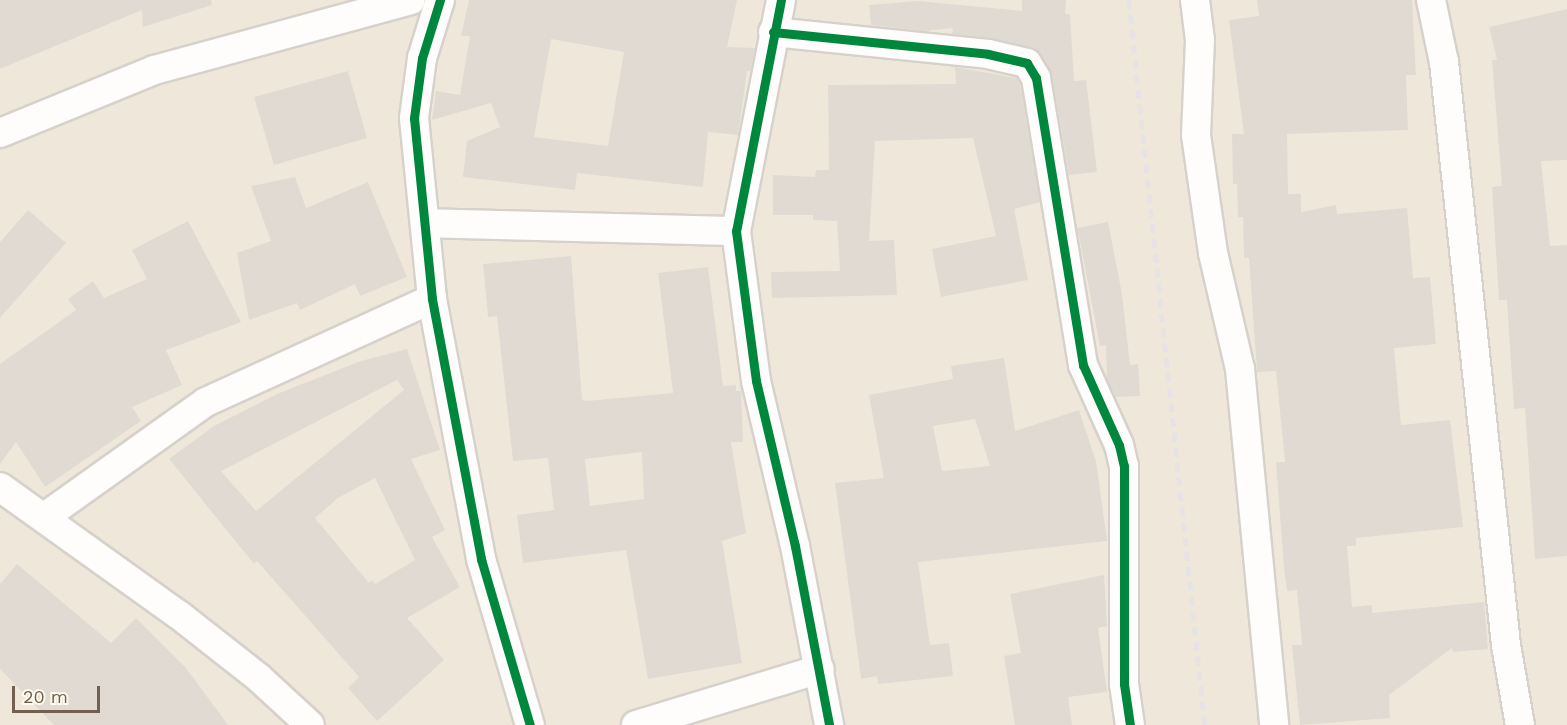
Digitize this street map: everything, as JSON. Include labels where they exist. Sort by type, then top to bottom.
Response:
[{"type":"street","points":[[0,133],[154,70],[411,0]]},
{"type":"street","points":[[440,0],[422,58],[414,117],[432,299],[481,559],[530,725]]},
{"type":"street","points":[[781,0],[736,231],[756,381],[820,669],[829,725]]},
{"type":"street","points":[[1195,0],[1200,40],[1196,135],[1213,253],[1240,369],[1274,725]]},
{"type":"street","points":[[1431,0],[1444,62],[1506,645],[1520,725]]},
{"type":"street","points":[[773,32],[988,54],[1027,63],[1036,78],[1083,365],[1119,445],[1124,466],[1124,684],[1130,725]]},
{"type":"street","points":[[425,223],[736,231]]},
{"type":"street","points":[[46,516],[206,402],[432,299]]},
{"type":"street","points":[[0,487],[46,516],[206,636],[310,725]]},
{"type":"street","points":[[636,725],[820,669]]},
{"type":"shaded area","points":[[0,0],[1567,0],[1567,725],[0,725]]},
{"type":"building","points":[[0,0],[211,0],[212,5],[143,27],[142,10],[0,69]]},
{"type":"building","points":[[469,0],[737,0],[727,47],[755,48],[750,71],[747,71],[738,135],[708,132],[703,187],[577,173],[575,190],[463,177],[467,141],[500,127],[491,103],[432,120],[436,91],[460,95],[470,36],[461,36]],"holes":[[[551,39],[624,52],[608,146],[534,137]]]},
{"type":"building","points":[[1022,0],[1066,0],[1065,14],[1070,14],[1074,81],[1086,80],[1097,172],[1069,175],[1052,75],[1036,49],[992,38],[952,34],[953,28],[923,31],[871,25],[869,5],[918,1],[1022,11]]},
{"type":"building","points":[[1257,0],[1412,0],[1416,75],[1406,75],[1408,130],[1287,134],[1288,194],[1301,194],[1301,212],[1336,205],[1337,214],[1407,208],[1413,278],[1430,277],[1436,344],[1394,348],[1401,425],[1450,420],[1463,527],[1356,538],[1356,546],[1347,546],[1352,607],[1372,605],[1372,613],[1484,602],[1488,649],[1453,652],[1452,648],[1389,695],[1390,718],[1300,725],[1292,645],[1302,645],[1297,590],[1287,591],[1284,568],[1276,462],[1285,462],[1276,371],[1257,372],[1249,258],[1244,258],[1243,217],[1238,217],[1237,184],[1233,184],[1232,134],[1244,134],[1229,20],[1259,16]]},
{"type":"building","points":[[1567,9],[1567,160],[1541,161],[1550,246],[1567,245],[1567,556],[1535,559],[1525,408],[1514,409],[1507,300],[1499,300],[1492,187],[1502,186],[1492,60],[1497,60],[1489,27]]},
{"type":"building","points":[[955,67],[1016,78],[1020,84],[1040,202],[1014,209],[1028,280],[941,297],[932,249],[996,236],[973,138],[875,141],[869,241],[894,240],[897,295],[772,298],[771,272],[840,271],[837,221],[813,220],[813,215],[773,215],[773,175],[815,177],[816,170],[829,170],[828,85],[956,84]]},
{"type":"building","points":[[348,71],[367,138],[274,165],[254,97]]},
{"type":"building","points":[[295,177],[306,208],[368,182],[407,277],[360,296],[355,284],[300,310],[297,303],[249,320],[237,253],[271,241],[251,186]]},
{"type":"building","points":[[28,210],[66,243],[0,318],[0,242]]},
{"type":"building","points":[[188,221],[241,322],[166,350],[182,385],[132,407],[141,421],[45,487],[16,442],[0,464],[0,364],[76,310],[68,299],[93,281],[104,298],[147,279],[132,250]]},
{"type":"building","points":[[1108,222],[1122,294],[1130,365],[1138,364],[1140,396],[1116,397],[1107,379],[1106,345],[1100,346],[1077,228]]},
{"type":"building","points":[[571,256],[582,400],[587,401],[673,393],[658,273],[708,267],[723,386],[736,385],[736,391],[741,391],[743,442],[731,442],[746,533],[722,541],[742,663],[648,679],[626,550],[523,563],[517,515],[554,510],[548,458],[513,461],[497,316],[488,317],[483,264]],"holes":[[[642,452],[644,499],[590,506],[585,459]]]},
{"type":"building","points":[[407,349],[440,450],[411,459],[445,530],[432,537],[460,587],[407,618],[444,660],[377,721],[348,688],[359,677],[257,561],[254,564],[169,459],[214,426],[277,394],[361,361]],"holes":[[[397,380],[404,390],[256,511],[221,471]],[[375,478],[415,560],[375,584],[372,580],[369,583],[315,518],[338,498]]]},
{"type":"building","points":[[1004,358],[1015,431],[1079,410],[1096,461],[1107,541],[918,562],[930,645],[949,643],[953,676],[878,684],[877,676],[861,679],[835,483],[884,478],[869,395],[953,379],[951,366]],"holes":[[[975,419],[990,466],[942,471],[933,426]]]},
{"type":"building","points":[[17,564],[111,643],[136,618],[186,668],[228,725],[54,725],[0,669],[0,584]]},
{"type":"building","points":[[1104,575],[1107,626],[1098,628],[1107,692],[1068,697],[1072,725],[1015,725],[1004,656],[1021,653],[1010,594]]},
{"type":"railway","points":[[1129,0],[1205,725]]},
{"type":"cycle path","points":[[440,0],[422,58],[414,118],[432,299],[481,559],[530,725]]},
{"type":"cycle path","points":[[781,0],[736,231],[756,381],[795,546],[829,725]]},
{"type":"cycle path","points":[[773,32],[988,54],[1027,63],[1036,78],[1083,365],[1119,445],[1124,466],[1124,684],[1130,725]]}]
